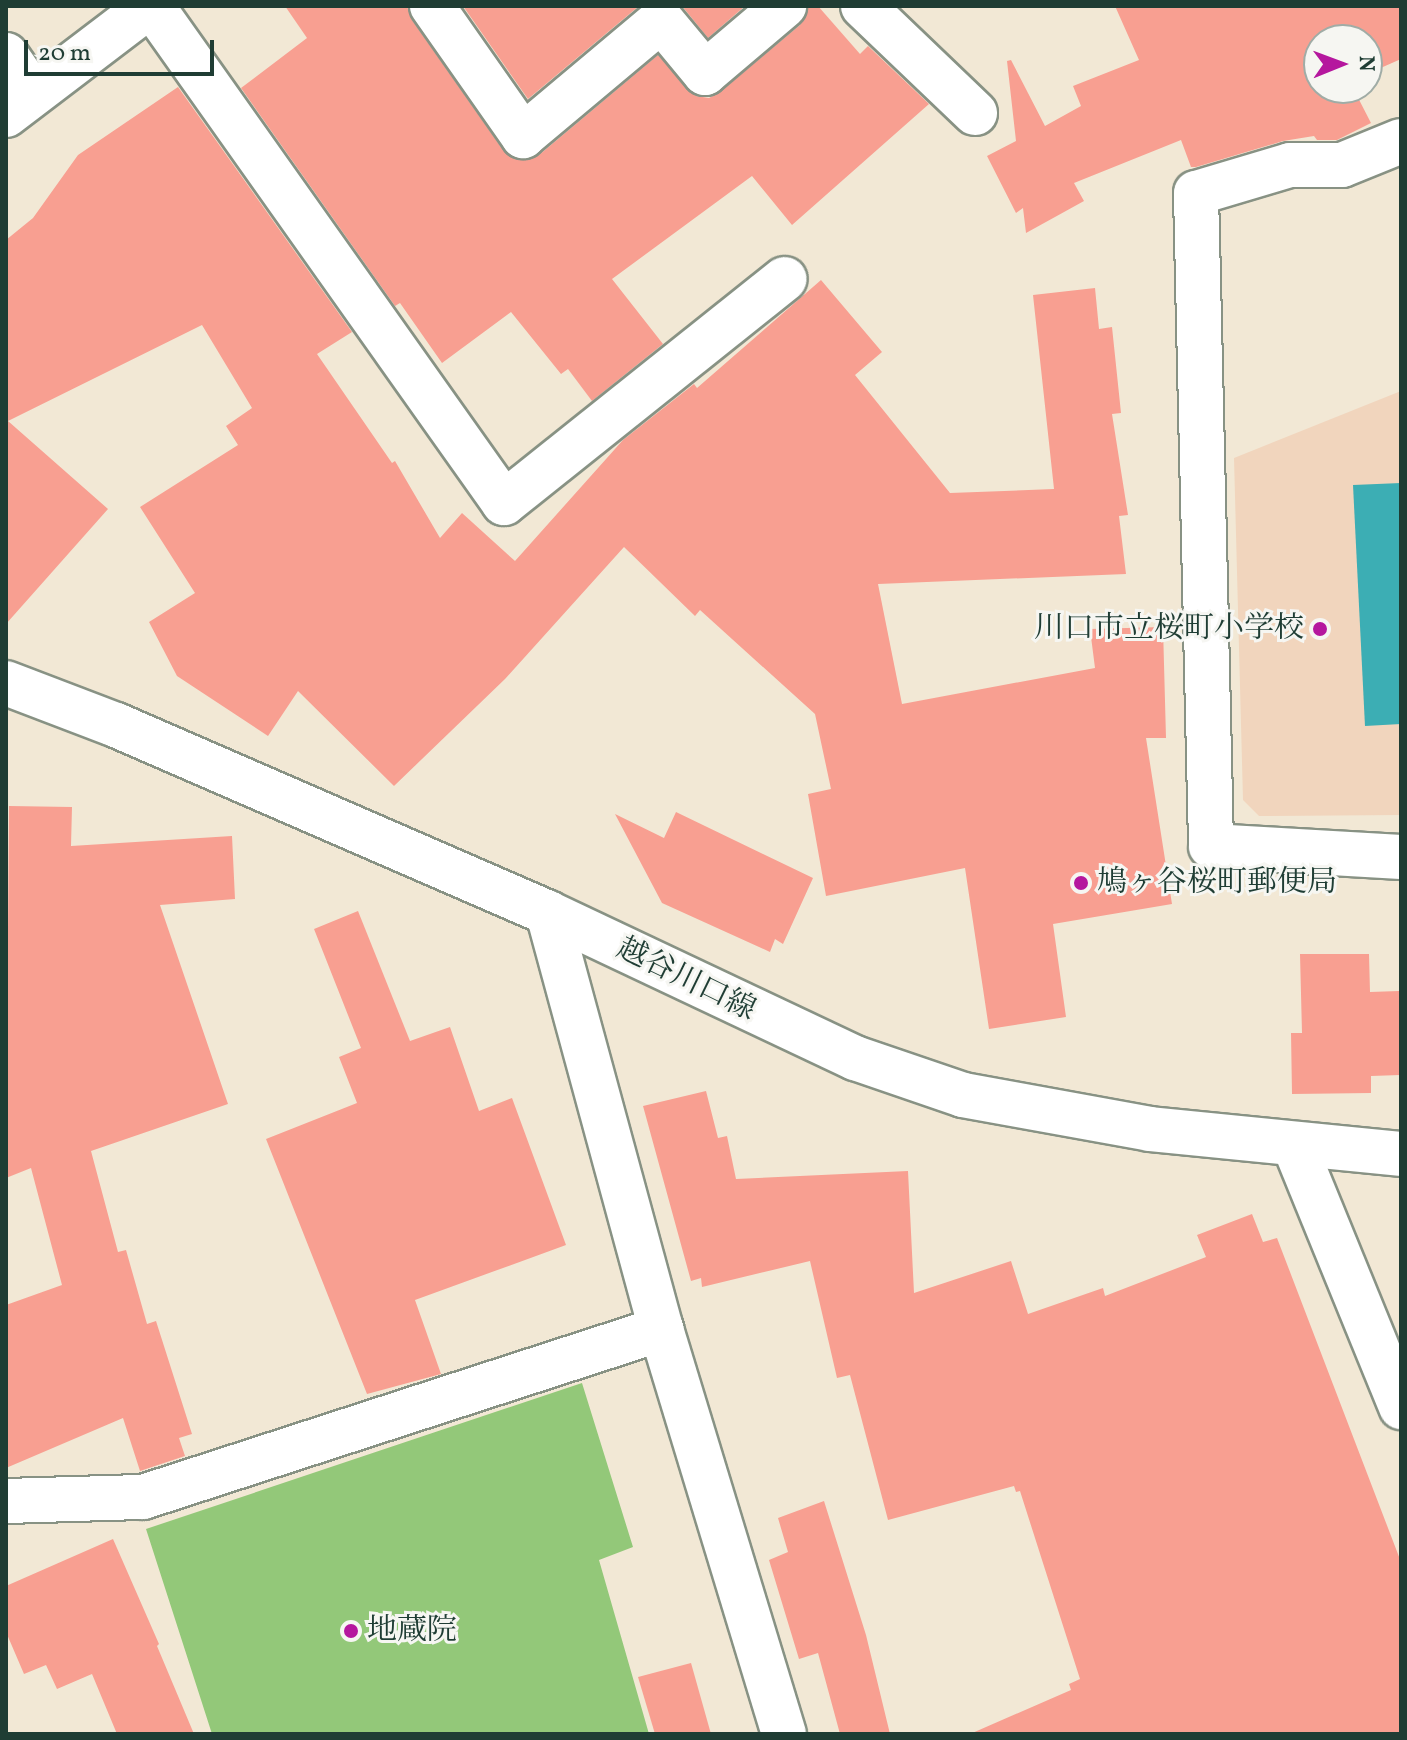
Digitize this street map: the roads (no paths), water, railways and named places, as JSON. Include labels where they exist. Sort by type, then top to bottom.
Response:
[{"type":"street","points":[[6,55],[20,105],[150,6],[504,503],[785,279]]},
{"type":"street","points":[[432,6],[523,136],[661,20],[705,73],[784,6]]},
{"type":"street","points":[[863,6],[975,113]]},
{"type":"street","points":[[1401,141],[1342,165],[1290,165],[1196,193],[1211,846],[1401,857]]},
{"type":"street","name":"越谷川口線","points":[[6,683],[116,725],[548,913],[855,1058],[963,1095],[1083,1119],[1295,1147],[1401,1154]]},
{"type":"street","points":[[548,913],[661,1329],[784,1734]]},
{"type":"street","points":[[1295,1147],[1401,1407]]},
{"type":"street","points":[[6,1501],[143,1497],[661,1329]]},
{"type":"water","points":[[1401,483],[1401,724],[1365,726],[1353,485]]},
{"type":"place","name":"川口市立桜町小学校","points":[[1320,629]]},
{"type":"place","name":"鳩ヶ谷桜町郵便局","points":[[1081,883]]},
{"type":"place","name":"地蔵院","points":[[351,1631]]}]
